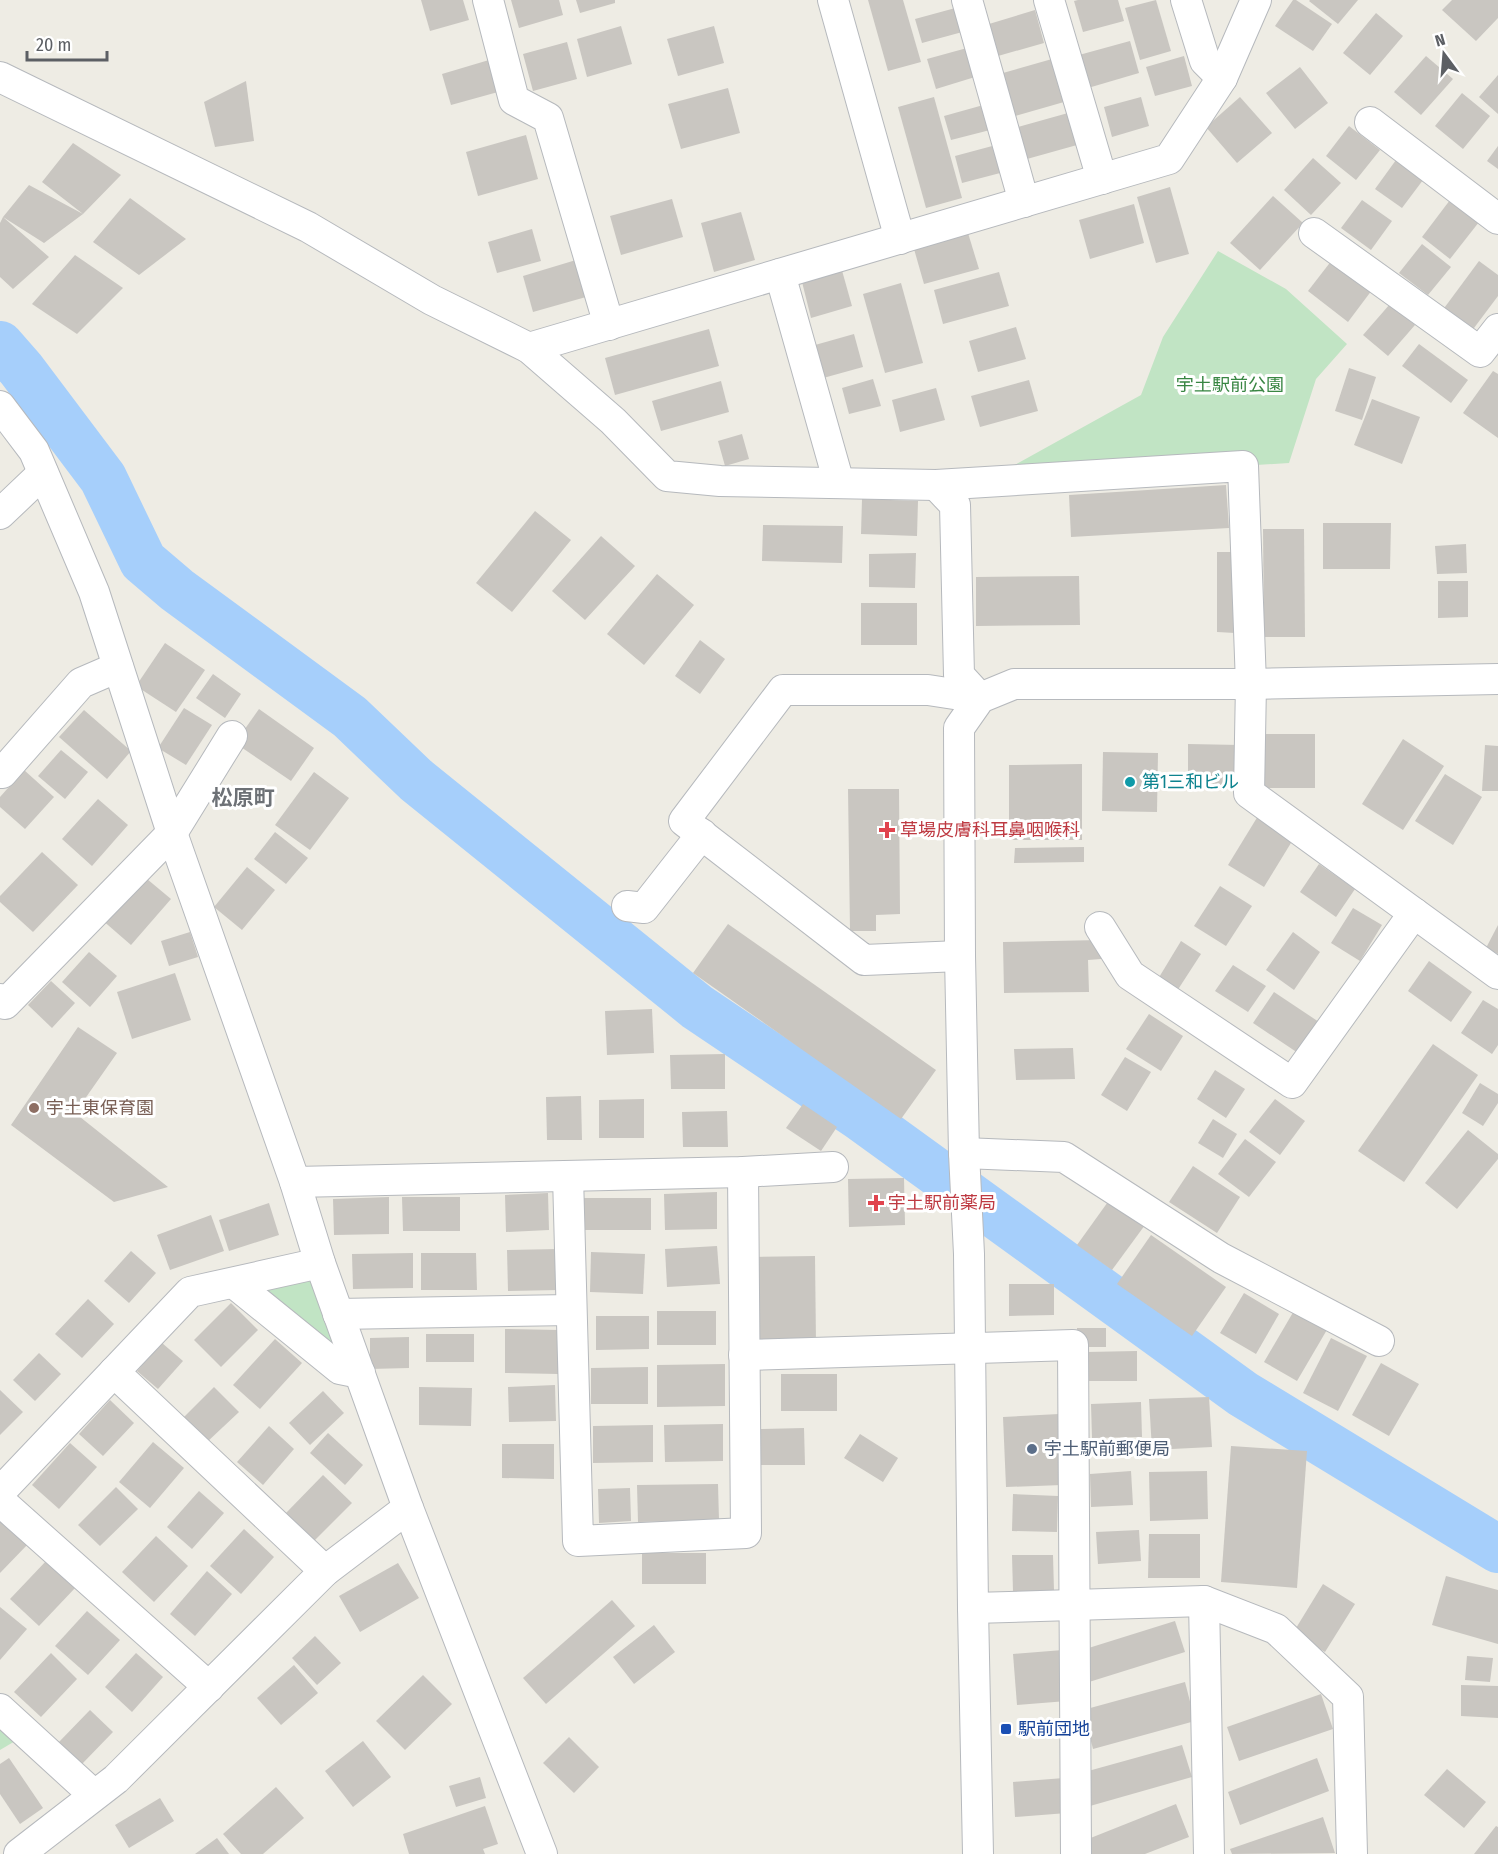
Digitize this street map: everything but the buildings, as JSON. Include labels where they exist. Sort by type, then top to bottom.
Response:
[{"type":"street","points":[[488,0],[514,100],[548,118],[609,325]]},
{"type":"street","points":[[833,0],[900,239]]},
{"type":"street","points":[[967,0],[1024,202]]},
{"type":"street","points":[[1049,0],[1102,179]]},
{"type":"street","points":[[1186,0],[1205,61],[1222,78]]},
{"type":"street","points":[[529,348],[1169,159],[1222,78],[1256,0]]},
{"type":"street","points":[[0,76],[308,227],[432,300],[529,348],[614,421],[667,476],[720,481],[936,485],[1243,466],[1251,684],[1249,793],[1498,974]]},
{"type":"street","points":[[1370,122],[1498,219]]},
{"type":"street","points":[[1314,233],[1480,352],[1498,329]]},
{"type":"street","points":[[780,274],[839,483]]},
{"type":"street","points":[[0,406],[34,451],[94,592],[172,832],[295,1182],[338,1314],[408,1508],[542,1854]]},
{"type":"street","points":[[0,514],[43,472]]},
{"type":"street","points":[[936,485],[956,505],[959,675],[980,698]]},
{"type":"street","points":[[2,773],[81,683],[118,667]]},
{"type":"street","points":[[960,956],[864,960],[684,821],[783,690],[928,690],[980,698],[1014,684],[1251,684],[1498,679]]},
{"type":"street","points":[[978,1854],[970,1349],[960,956],[959,728],[980,698]]},
{"type":"street","points":[[0,999],[5,1004],[172,832],[232,736]]},
{"type":"street","points":[[627,906],[644,908],[702,834]]},
{"type":"street","points":[[1100,927],[1130,975],[1293,1083],[1414,913]]},
{"type":"street","points":[[964,1153],[1064,1157],[1221,1258],[1379,1341]]},
{"type":"street","points":[[295,1182],[743,1172],[833,1167]]},
{"type":"street","points":[[568,1176],[578,1541],[746,1533],[743,1172]]},
{"type":"street","points":[[0,1492],[190,1292],[320,1263]]},
{"type":"street","points":[[234,1283],[340,1369],[360,1373]]},
{"type":"street","points":[[338,1314],[571,1310]]},
{"type":"street","points":[[744,1355],[1073,1345],[1076,1854]]},
{"type":"street","points":[[114,1372],[325,1571]]},
{"type":"street","points":[[0,1501],[209,1687]]},
{"type":"street","points":[[19,1854],[116,1779],[325,1571],[408,1508]]},
{"type":"street","points":[[973,1608],[1204,1601],[1276,1629],[1347,1697],[1352,1854]]},
{"type":"street","points":[[1204,1601],[1209,1854]]},
{"type":"street","points":[[0,1709],[94,1795]]},
{"type":"street","points":[[0,1849],[2,1854]]},
{"type":"green space","name":"宇土駅前公園","points":[[1218,251],[1286,289],[1347,344],[1316,379],[1289,463],[984,482],[1141,395],[1163,337]]},
{"type":"green space","points":[[320,1263],[360,1373],[234,1283]]},
{"type":"green space","points":[[0,1709],[27,1734],[0,1750]]},
{"type":"waterway","points":[[0,345],[21,369],[103,478],[143,561],[177,590],[350,717],[416,780],[697,1007],[859,1116],[1243,1394],[1498,1549]]},
{"type":"place","name":"第1三和ビル","points":[[1130,782]]},
{"type":"place","name":"草場皮膚科耳鼻咽喉科","points":[[887,830]]},
{"type":"place","name":"宇土東保育園","points":[[34,1108]]},
{"type":"place","name":"宇土駅前薬局","points":[[876,1203]]},
{"type":"place","name":"宇土駅前郵便局","points":[[1032,1449]]},
{"type":"place","name":"駅前団地","points":[[1006,1729]]},
{"type":"district","name":"松原町","points":[[243,798]]}]
